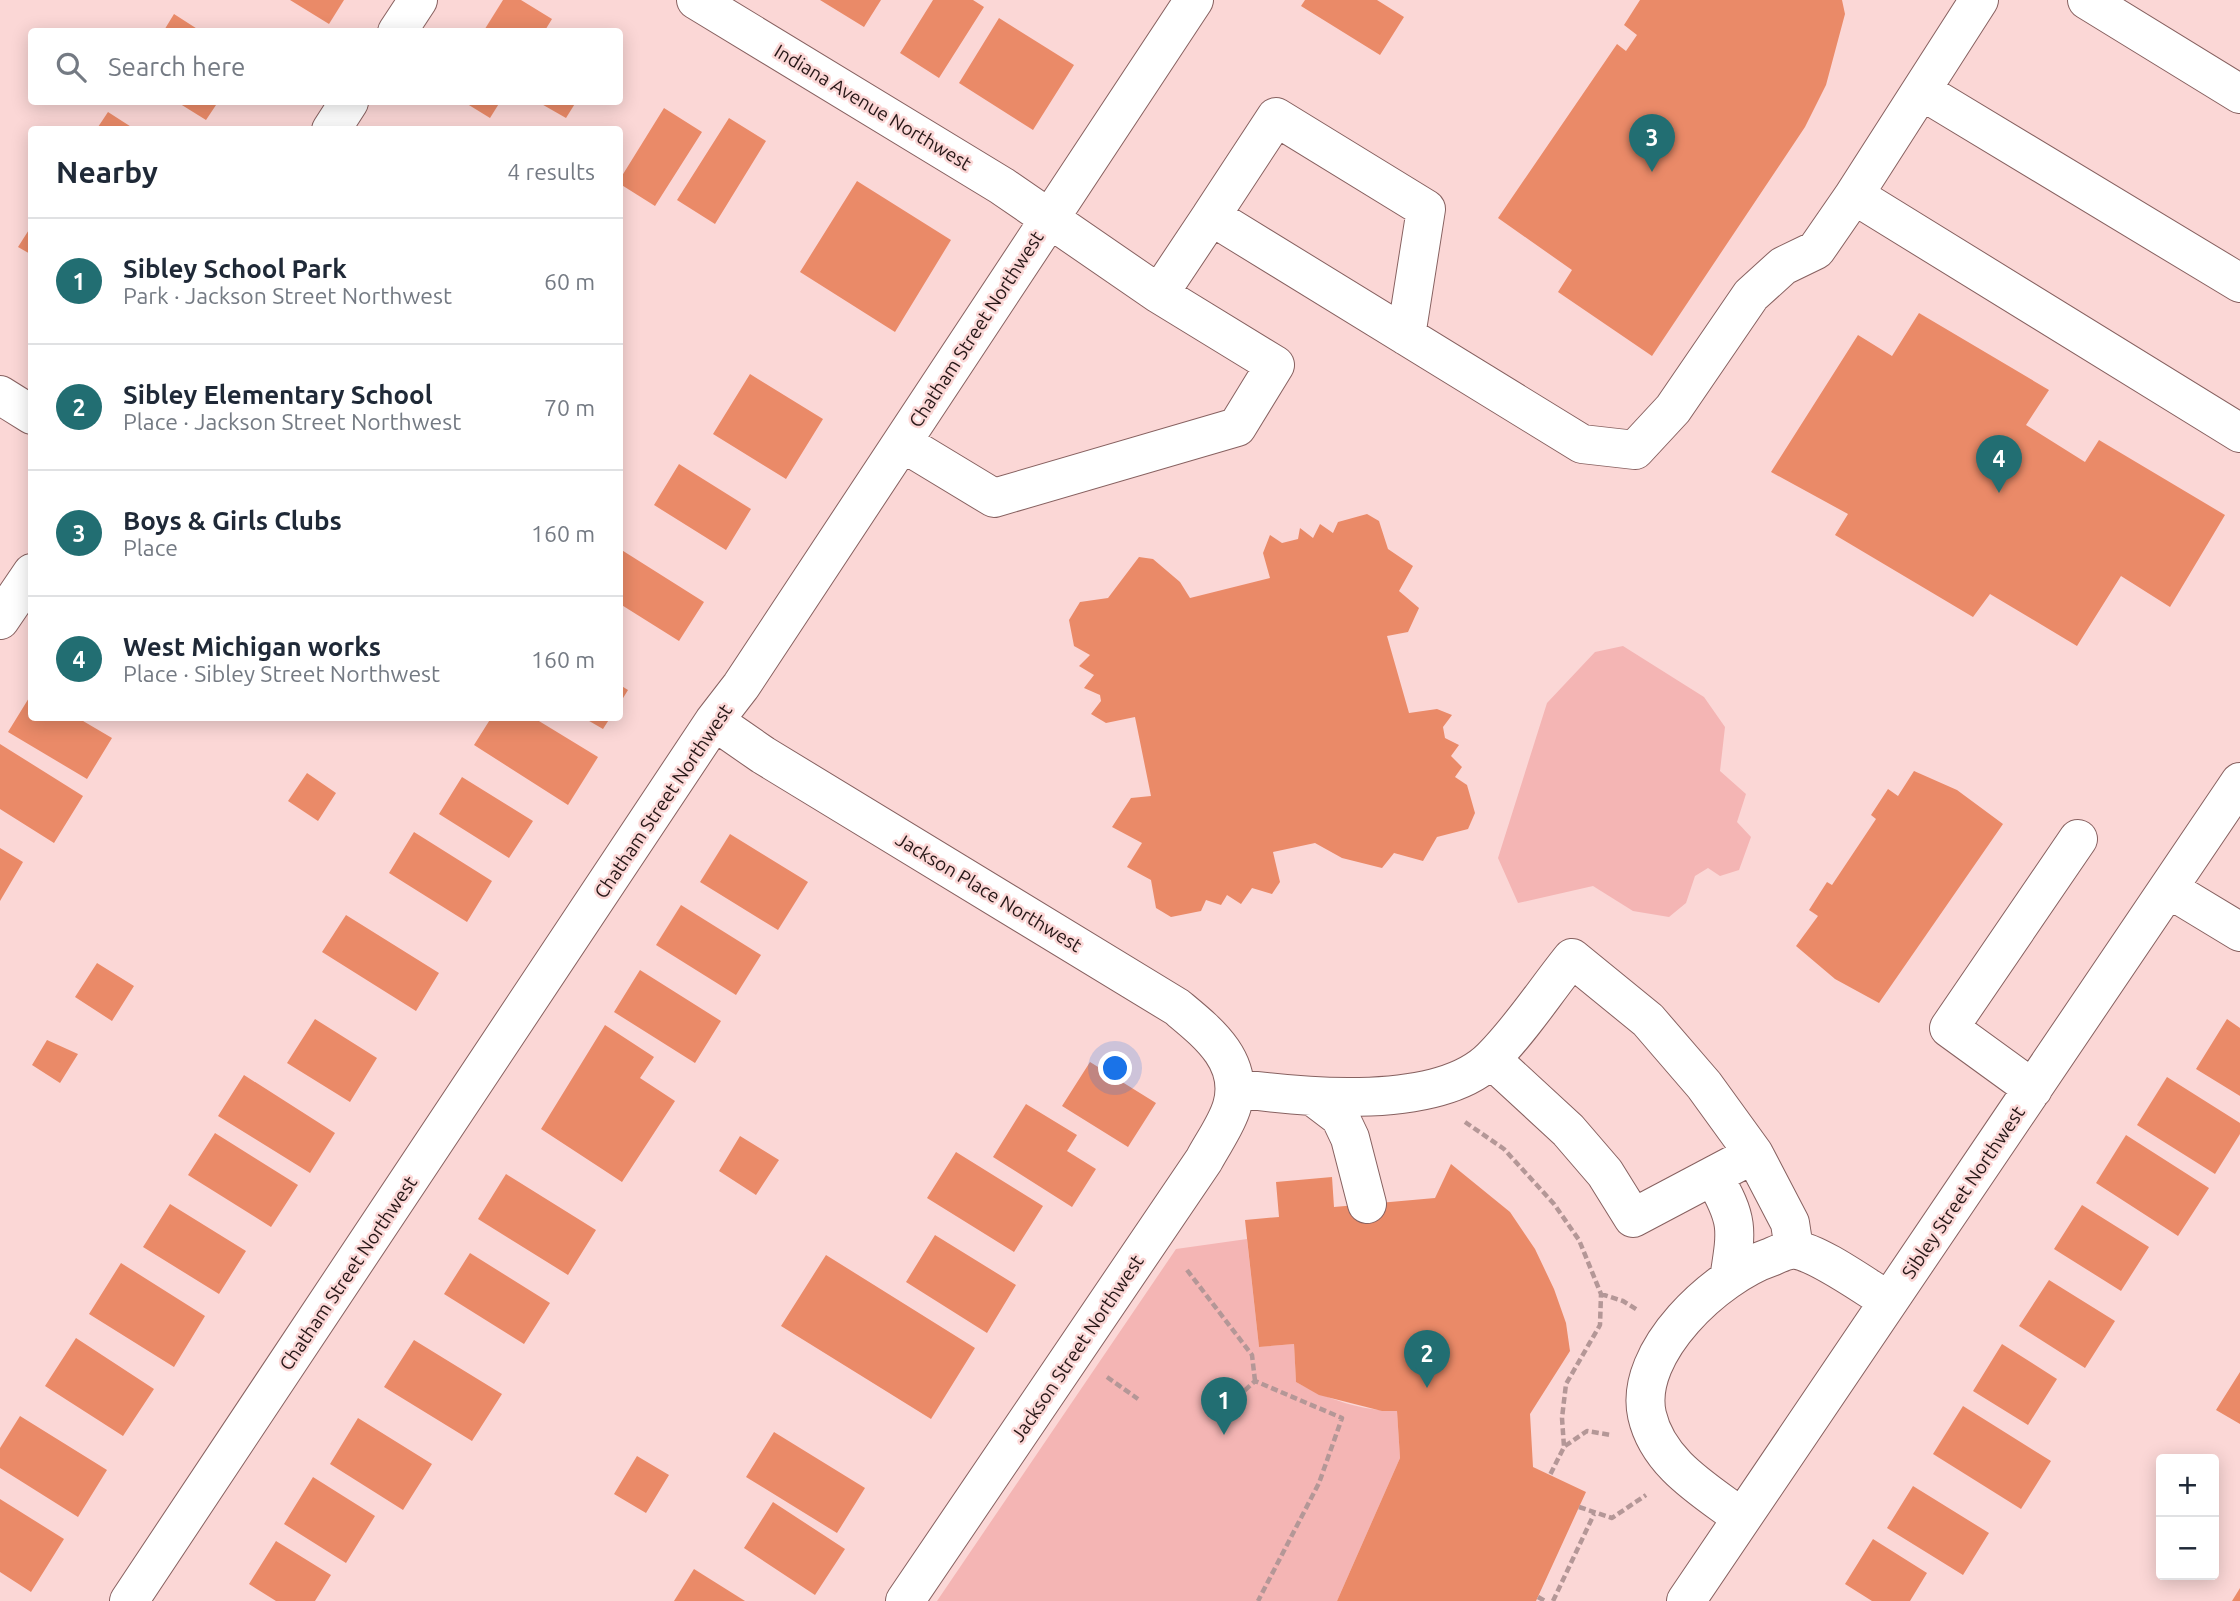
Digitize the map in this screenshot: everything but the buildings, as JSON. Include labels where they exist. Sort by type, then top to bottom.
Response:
[{"type":"street","points":[[400,28],[418,0]]},
{"type":"street","name":"Indiana Avenue Northwest","points":[[696,0],[1049,217],[1159,294],[1275,365],[1237,427],[994,498],[903,443]]},
{"type":"street","name":"Chatham Street Northwest","points":[[129,1601],[714,721],[741,686],[903,443],[1194,0]]},
{"type":"street","points":[[1211,216],[1582,444],[1635,450],[1673,409],[1751,295],[1783,266],[1816,250],[1979,0]]},
{"type":"street","points":[[2087,0],[2240,94]]},
{"type":"street","points":[[1922,91],[2240,283]]},
{"type":"street","points":[[334,126],[347,105]]},
{"type":"street","points":[[1159,294],[1276,117],[1426,209],[1406,336]]},
{"type":"street","points":[[1854,195],[2240,433]]},
{"type":"street","points":[[0,395],[28,412]]},
{"type":"street","points":[[0,620],[28,579]]},
{"type":"street","name":"Jackson Place Northwest","points":[[714,721],[763,755],[1177,1007],[1214,1037],[1230,1063],[1235,1088]]},
{"type":"street","name":"Sibley Street Northwest","points":[[1686,1601],[2240,782]]},
{"type":"street","points":[[2032,1089],[1949,1028],[2078,839]]},
{"type":"street","points":[[2169,889],[2240,932]]},
{"type":"street","points":[[1235,1088],[1315,1098],[1426,1091],[1456,1082],[1491,1059],[1572,958],[1648,1020],[1704,1084],[1754,1154],[1790,1223],[1794,1249]]},
{"type":"street","points":[[1491,1059],[1568,1130],[1605,1173],[1633,1218],[1754,1154]]},
{"type":"street","name":"Jackson Street Northwest","points":[[905,1601],[1204,1160],[1232,1108],[1235,1088]]},
{"type":"street","points":[[1315,1098],[1340,1118],[1345,1128],[1367,1204]]},
{"type":"street","points":[[1713,1176],[1732,1207],[1736,1227],[1729,1279]]},
{"type":"street","points":[[1742,1518],[1667,1459],[1654,1438],[1646,1413],[1651,1374],[1668,1339],[1697,1304],[1729,1279],[1761,1260],[1794,1249],[1814,1255],[1889,1301]]},
{"type":"path","points":[[1452,1117],[1477,1128],[1531,1177],[1579,1240],[1601,1294],[1600,1325],[1566,1384],[1562,1418],[1564,1447]]},
{"type":"path","points":[[1187,1270],[1252,1355],[1255,1381]]},
{"type":"path","points":[[1601,1294],[1623,1301],[1644,1314]]},
{"type":"path","points":[[1112,1381],[1138,1399]]},
{"type":"path","points":[[1214,1419],[1255,1381]]},
{"type":"path","points":[[1255,1381],[1342,1418],[1319,1483],[1258,1601]]},
{"type":"path","points":[[1550,1475],[1564,1447],[1587,1431],[1622,1436]]},
{"type":"path","points":[[1579,1507],[1612,1518],[1655,1489]]},
{"type":"path","points":[[1553,1601],[1594,1514]]},
{"type":"path","points":[[1538,1597],[1545,1601]]},
{"type":"shaded area","points":[[1623,646],[1704,697],[1725,727],[1720,771],[1746,794],[1737,822],[1751,837],[1739,870],[1720,876],[1708,868],[1695,876],[1686,903],[1669,917],[1633,911],[1593,886],[1518,903],[1498,858],[1547,703],[1595,652]]},
{"type":"shaded area","points":[[1247,1239],[1259,1347],[1294,1344],[1296,1382],[1345,1403],[1397,1411],[1400,1458],[1337,1601],[937,1601],[1176,1249]]},
{"type":"place","name":"Boys & Girls Clubs","points":[[1652,172]]},
{"type":"place","name":"West Michigan works","points":[[1999,493]]},
{"type":"place","name":"Sibley Elementary School","points":[[1427,1388]]},
{"type":"place","name":"Sibley School Park","points":[[1224,1435]]}]
